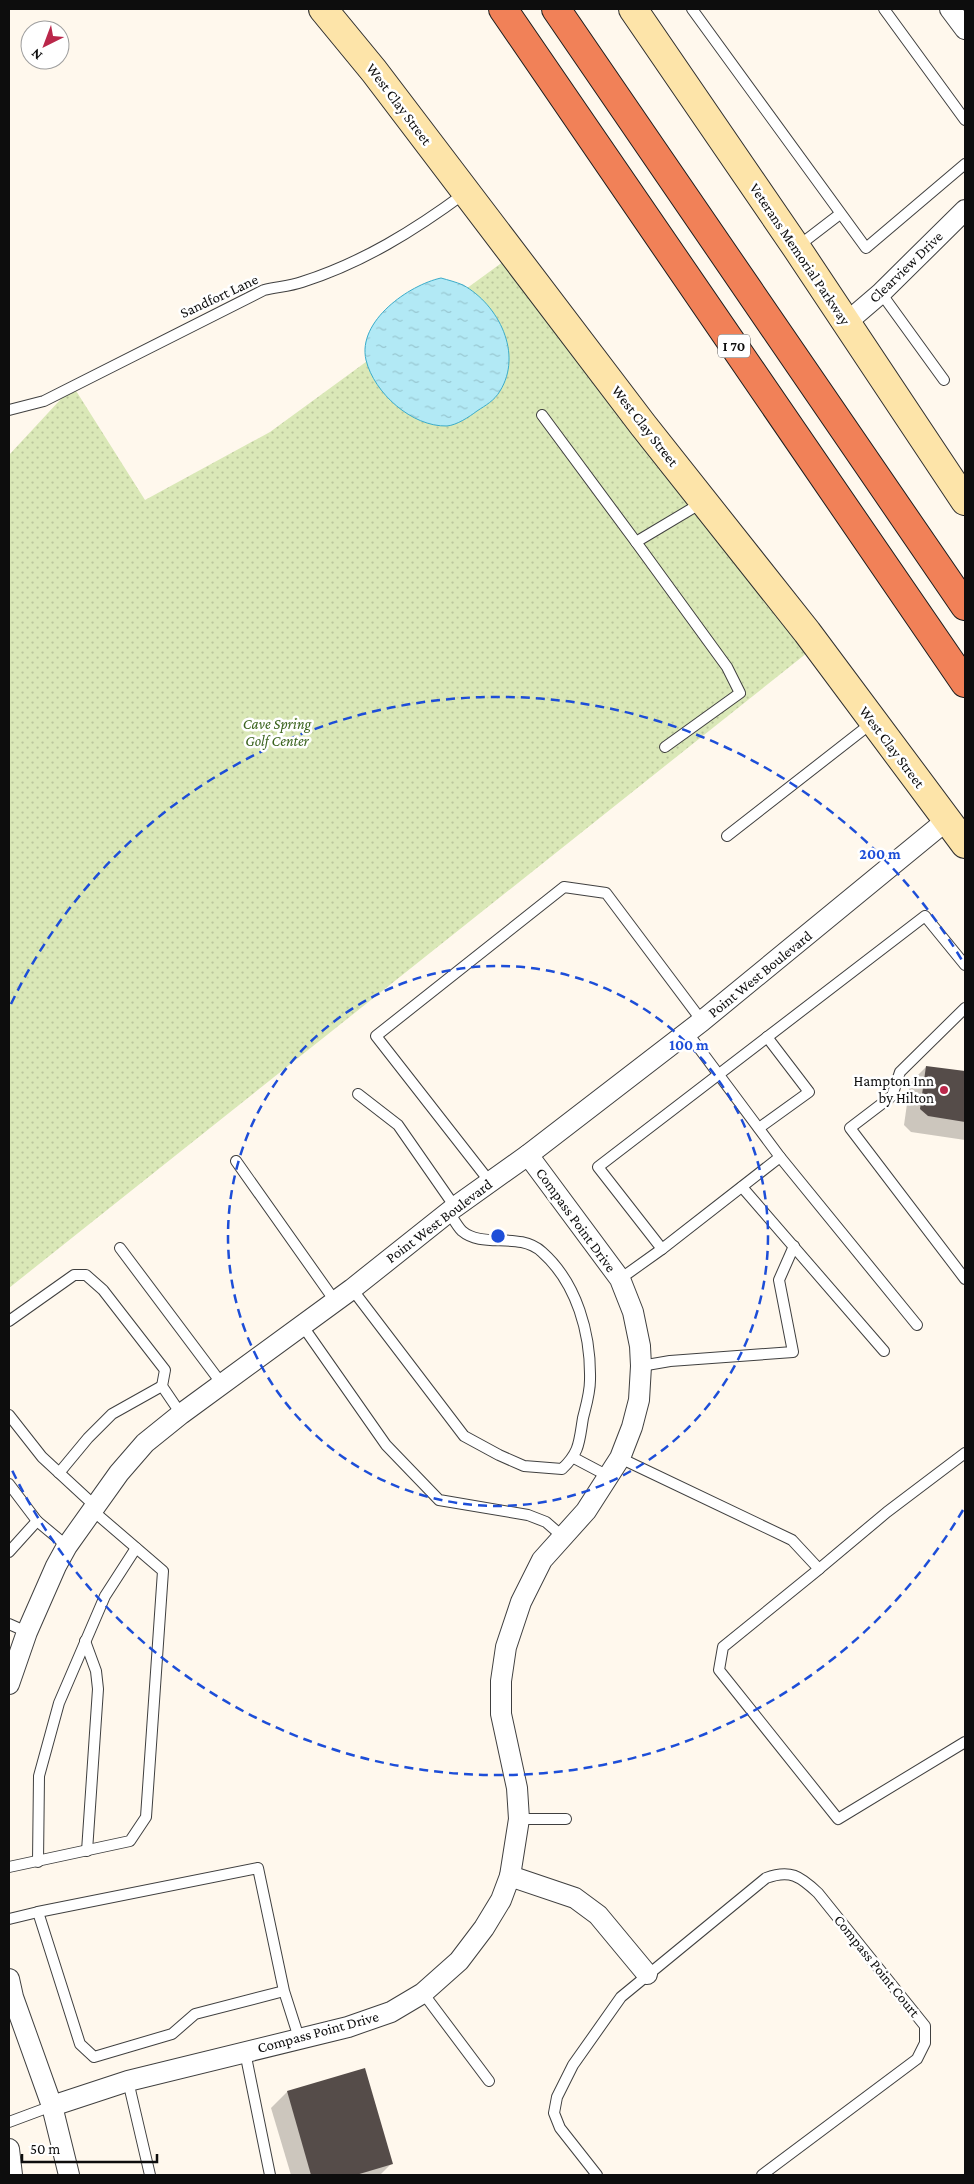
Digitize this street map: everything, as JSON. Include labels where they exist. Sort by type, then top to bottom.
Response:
[{"type":"highway","name":"I 70","points":[[503,9],[965,683]]},
{"type":"highway","points":[[556,9],[965,606]]},
{"type":"street","name":"West Clay Street","points":[[323,9],[374,71],[807,632],[965,844]]},
{"type":"street","points":[[950,9],[965,29]]},
{"type":"street","name":"Veterans Memorial Parkway","points":[[637,10],[965,500]]},
{"type":"street","name":"Clearview Drive","points":[[846,322],[880,293],[965,210]]},
{"type":"street","name":"Point West Boulevard","points":[[9,1684],[18,1628],[67,1546],[145,1443],[181,1414],[335,1301],[452,1210],[528,1155],[694,1027],[947,820]]},
{"type":"street","name":"Compass Point Drive","points":[[52,2106],[128,2080],[348,2027],[391,2012],[423,1993],[459,1962],[484,1928],[501,1900],[510,1876],[519,1819],[517,1788],[501,1714],[501,1682],[506,1647],[521,1602],[542,1560],[586,1511],[610,1477],[620,1458],[632,1427],[639,1400],[641,1366],[640,1346],[633,1312],[620,1279],[528,1155]]},
{"type":"street","points":[[510,1876],[576,1898],[598,1915],[648,1974]]},
{"type":"street","points":[[9,1979],[13,1997],[52,2106],[69,2175]]},
{"type":"street","points":[[9,2150],[12,2175]]},
{"type":"lane","points":[[692,9],[866,248],[965,164]]},
{"type":"lane","points":[[884,9],[965,120]]},
{"type":"lane","name":"Sandfort Lane","points":[[9,410],[44,401],[264,290],[300,283],[360,259],[421,225],[466,192]]},
{"type":"lane","points":[[796,247],[840,214]]},
{"type":"lane","points":[[880,293],[944,380]]},
{"type":"lane","points":[[542,416],[727,667],[740,694],[665,747]]},
{"type":"lane","points":[[636,542],[704,501]]},
{"type":"lane","points":[[727,836],[874,722]]},
{"type":"lane","points":[[490,1182],[376,1036],[564,887],[606,893],[694,1027],[719,1074],[780,1157],[917,1325]]},
{"type":"lane","points":[[662,1249],[598,1167],[924,916],[965,965]]},
{"type":"lane","points":[[965,1008],[900,1072],[892,1096],[850,1128],[965,1280]]},
{"type":"lane","points":[[759,1128],[809,1092],[767,1037]]},
{"type":"lane","points":[[352,1288],[464,1436],[524,1466],[562,1469],[574,1458],[579,1444],[590,1382],[589,1357],[584,1321],[566,1280],[541,1250],[515,1240],[479,1239],[463,1231],[452,1210],[398,1125],[358,1094]]},
{"type":"lane","points":[[620,1279],[662,1249],[780,1157]]},
{"type":"lane","points":[[236,1162],[335,1301]]},
{"type":"lane","points":[[742,1187],[884,1351]]},
{"type":"lane","points":[[641,1366],[670,1361],[793,1352],[779,1280],[794,1246]]},
{"type":"lane","points":[[120,1248],[222,1384]]},
{"type":"lane","points":[[9,1321],[74,1275],[86,1275],[103,1290],[165,1370],[162,1386],[181,1414]]},
{"type":"lane","points":[[302,1325],[386,1445],[438,1500],[528,1515],[546,1522],[562,1536]]},
{"type":"lane","points":[[59,1473],[88,1438],[112,1414],[162,1386]]},
{"type":"lane","points":[[9,1415],[42,1457],[136,1548],[163,1571],[146,1817],[130,1841],[9,1867]]},
{"type":"lane","points":[[965,1453],[887,1512],[723,1647],[719,1670],[838,1819],[965,1742]]},
{"type":"lane","points":[[574,1458],[610,1477]]},
{"type":"lane","points":[[620,1458],[792,1540],[819,1569]]},
{"type":"lane","points":[[9,1484],[37,1522],[67,1546]]},
{"type":"lane","points":[[9,1552],[37,1522]]},
{"type":"lane","points":[[38,1862],[39,1776],[59,1703],[105,1596],[136,1548]]},
{"type":"lane","points":[[85,1642],[96,1671],[98,1690],[87,1851]]},
{"type":"lane","points":[[519,1819],[566,1820]]},
{"type":"lane","points":[[9,1919],[258,1868],[284,1991],[299,2038]]},
{"type":"lane","name":"Compass Point Court","points":[[598,2175],[560,2128],[554,2113],[557,2097],[573,2065],[621,1997],[766,1878],[780,1873],[802,1878],[818,1893],[925,2026],[925,2044],[917,2059],[762,2175]]},
{"type":"lane","points":[[38,1912],[80,2044],[94,2057],[172,2034],[194,2014],[284,1991]]},
{"type":"lane","points":[[423,1993],[488,2081]]},
{"type":"lane","points":[[244,2052],[270,2175]]},
{"type":"lane","points":[[128,2080],[150,2175]]},
{"type":"lane","points":[[9,2122],[52,2106]]},
{"type":"green space","name":"Cave Spring Golf Center","points":[[518,251],[817,645],[9,1288],[9,455],[73,386],[145,500],[270,432]]},
{"type":"water","points":[[441,278],[463,285],[487,305],[497,318],[504,332],[508,346],[509,362],[506,377],[495,398],[467,418],[447,426],[421,421],[396,406],[386,396],[370,372],[366,360],[365,346],[369,332],[388,307],[415,288]]},
{"type":"building","name":"Hampton Inn by Hilton","points":[[926,1066],[965,1071],[965,1122],[928,1116],[920,1109]]},
{"type":"building","points":[[365,2068],[393,2164],[356,2175],[311,2175],[287,2091]]},
{"type":"place","name":"Hampton Inn by Hilton","points":[[944,1090]]}]
